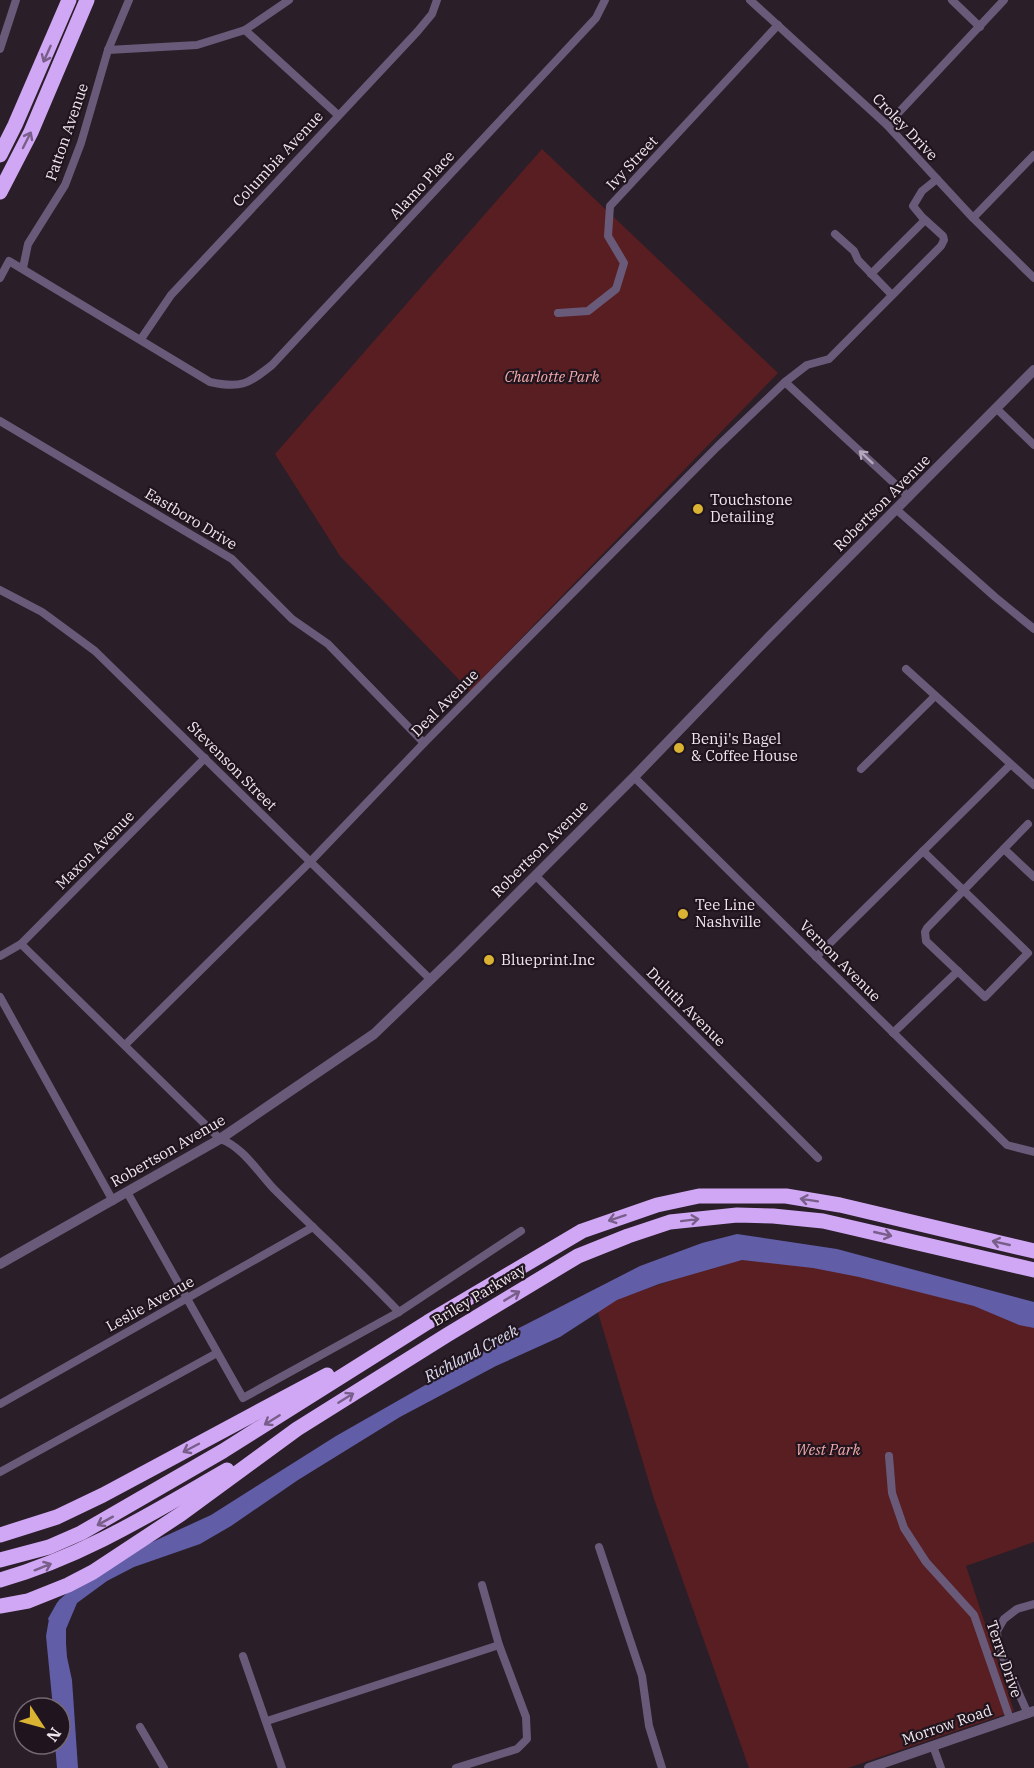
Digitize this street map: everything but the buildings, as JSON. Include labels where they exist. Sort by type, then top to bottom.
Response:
[{"type":"highway","points":[[0,155],[20,115],[69,0]]},
{"type":"highway","points":[[0,192],[31,132],[87,0]]},
{"type":"highway","name":"Briley Parkway","points":[[0,1560],[48,1547],[118,1514],[428,1322],[582,1231],[657,1205],[699,1196],[786,1196],[840,1205],[1034,1251]]},
{"type":"highway","name":"Briley Parkway","points":[[0,1606],[28,1601],[93,1572],[181,1514],[297,1429],[447,1335],[578,1256],[670,1222],[737,1215],[773,1215],[823,1221],[1034,1270]]},
{"type":"highway","points":[[0,1535],[57,1517],[103,1495],[428,1322]]},
{"type":"highway","points":[[0,1580],[32,1571],[84,1550],[153,1513],[297,1429]]},
{"type":"street","points":[[0,49],[16,0]]},
{"type":"street","name":"Patton Avenue","points":[[22,268],[28,244],[65,185],[81,143],[108,51],[129,0]]},
{"type":"street","points":[[108,51],[197,45],[245,30],[289,0]]},
{"type":"street","name":"Columbia Avenue","points":[[141,339],[171,295],[417,32],[432,14],[438,0]]},
{"type":"street","name":"Alamo Place","points":[[141,339],[210,382],[230,386],[251,382],[272,365],[596,18],[605,0]]},
{"type":"street","name":"Croley Drive","points":[[750,0],[887,125],[973,218],[1034,278]]},
{"type":"street","points":[[952,0],[980,27]]},
{"type":"street","points":[[887,125],[1004,0]]},
{"type":"street","name":"Ivy Street","points":[[558,313],[588,311],[616,288],[624,263],[608,236],[610,206],[778,25]]},
{"type":"street","points":[[245,30],[338,115]]},
{"type":"street","points":[[973,218],[1034,155]]},
{"type":"street","points":[[871,274],[925,220],[913,206],[922,191],[937,179]]},
{"type":"street","name":"Deal Avenue","points":[[125,1045],[310,862],[424,743],[717,447],[807,365],[829,359],[941,246],[944,240],[939,231],[925,220]]},
{"type":"street","points":[[835,234],[854,251],[858,260],[892,295]]},
{"type":"street","points":[[0,278],[9,261],[141,339]]},
{"type":"street","name":"Robertson Avenue","points":[[1,1260],[113,1201],[220,1139],[374,1034],[634,777],[768,638],[1034,370]]},
{"type":"street","points":[[786,382],[909,497]]},
{"type":"street","points":[[997,409],[1034,445]]},
{"type":"street","name":"Eastboro Drive","points":[[0,421],[232,559],[292,619],[328,644],[424,743]]},
{"type":"street","points":[[897,510],[1034,629]]},
{"type":"street","name":"Stevenson Street","points":[[0,590],[42,612],[95,651],[431,980]]},
{"type":"street","points":[[906,669],[1034,785]]},
{"type":"street","points":[[861,769],[934,696]]},
{"type":"street","name":"Maxon Avenue","points":[[0,956],[21,944],[205,758]]},
{"type":"street","points":[[816,957],[1010,765]]},
{"type":"street","name":"Vernon Avenue","points":[[634,777],[1007,1145],[1034,1152]]},
{"type":"street","points":[[923,851],[964,891],[1031,950],[985,997],[926,941],[925,932],[964,891],[1004,849],[1028,824]]},
{"type":"street","points":[[1004,849],[1034,877]]},
{"type":"street","name":"Duluth Avenue","points":[[535,875],[818,1158]]},
{"type":"street","points":[[21,944],[220,1139],[233,1144],[399,1312]]},
{"type":"street","points":[[893,1033],[958,971]]},
{"type":"street","points":[[0,997],[113,1201]]},
{"type":"street","points":[[127,1192],[243,1398],[399,1312],[521,1231]]},
{"type":"street","name":"Leslie Avenue","points":[[0,1404],[313,1227]]},
{"type":"street","points":[[0,1472],[218,1353]]},
{"type":"street","name":"Terry Drive","points":[[890,1456],[892,1493],[904,1528],[926,1562],[974,1615],[1010,1719]]},
{"type":"street","points":[[599,1547],[642,1676],[649,1726],[662,1768]]},
{"type":"street","points":[[456,1768],[518,1749],[527,1739],[526,1717],[499,1645],[483,1585]]},
{"type":"street","name":"Terry Drive","points":[[1031,1713],[998,1646],[997,1631],[1004,1618],[1017,1609],[1034,1604]]},
{"type":"street","points":[[267,1721],[499,1645]]},
{"type":"street","points":[[243,1656],[282,1768]]},
{"type":"street","name":"Morrow Road","points":[[869,1768],[1031,1713]]},
{"type":"street","points":[[140,1727],[164,1768]]},
{"type":"street","points":[[933,1746],[941,1768]]},
{"type":"green space","name":"Charlotte Park","points":[[542,149],[778,373],[470,691],[340,556],[275,454]]},
{"type":"green space","name":"West Park","points":[[749,1254],[851,1266],[1032,1323],[1034,1328],[1034,1542],[966,1566],[1014,1711],[848,1768],[749,1768],[654,1499],[596,1306]]},
{"type":"shaded area","points":[[737,1234],[837,1249],[1034,1302],[1034,1328],[1019,1325],[974,1306],[859,1277],[813,1268],[742,1260],[659,1284],[617,1300],[560,1337],[496,1366],[400,1417],[200,1544],[134,1567],[107,1581],[77,1603],[66,1629],[66,1643],[72,1680],[78,1768],[57,1768],[56,1756],[72,1756],[72,1696],[52,1696],[46,1636],[49,1619],[59,1600],[80,1582],[137,1549],[211,1515],[336,1436],[464,1363],[519,1328],[640,1266],[702,1243]]},
{"type":"waterway","name":"Richland Creek","points":[[49,1619],[58,1603]]},
{"type":"place","name":"Touchstone Detailing","points":[[698,509]]},
{"type":"place","name":"Benji's Bagel & Coffee House","points":[[679,748]]},
{"type":"place","name":"Tee Line Nashville","points":[[683,914]]},
{"type":"place","name":"Blueprint.Inc","points":[[489,960]]}]
